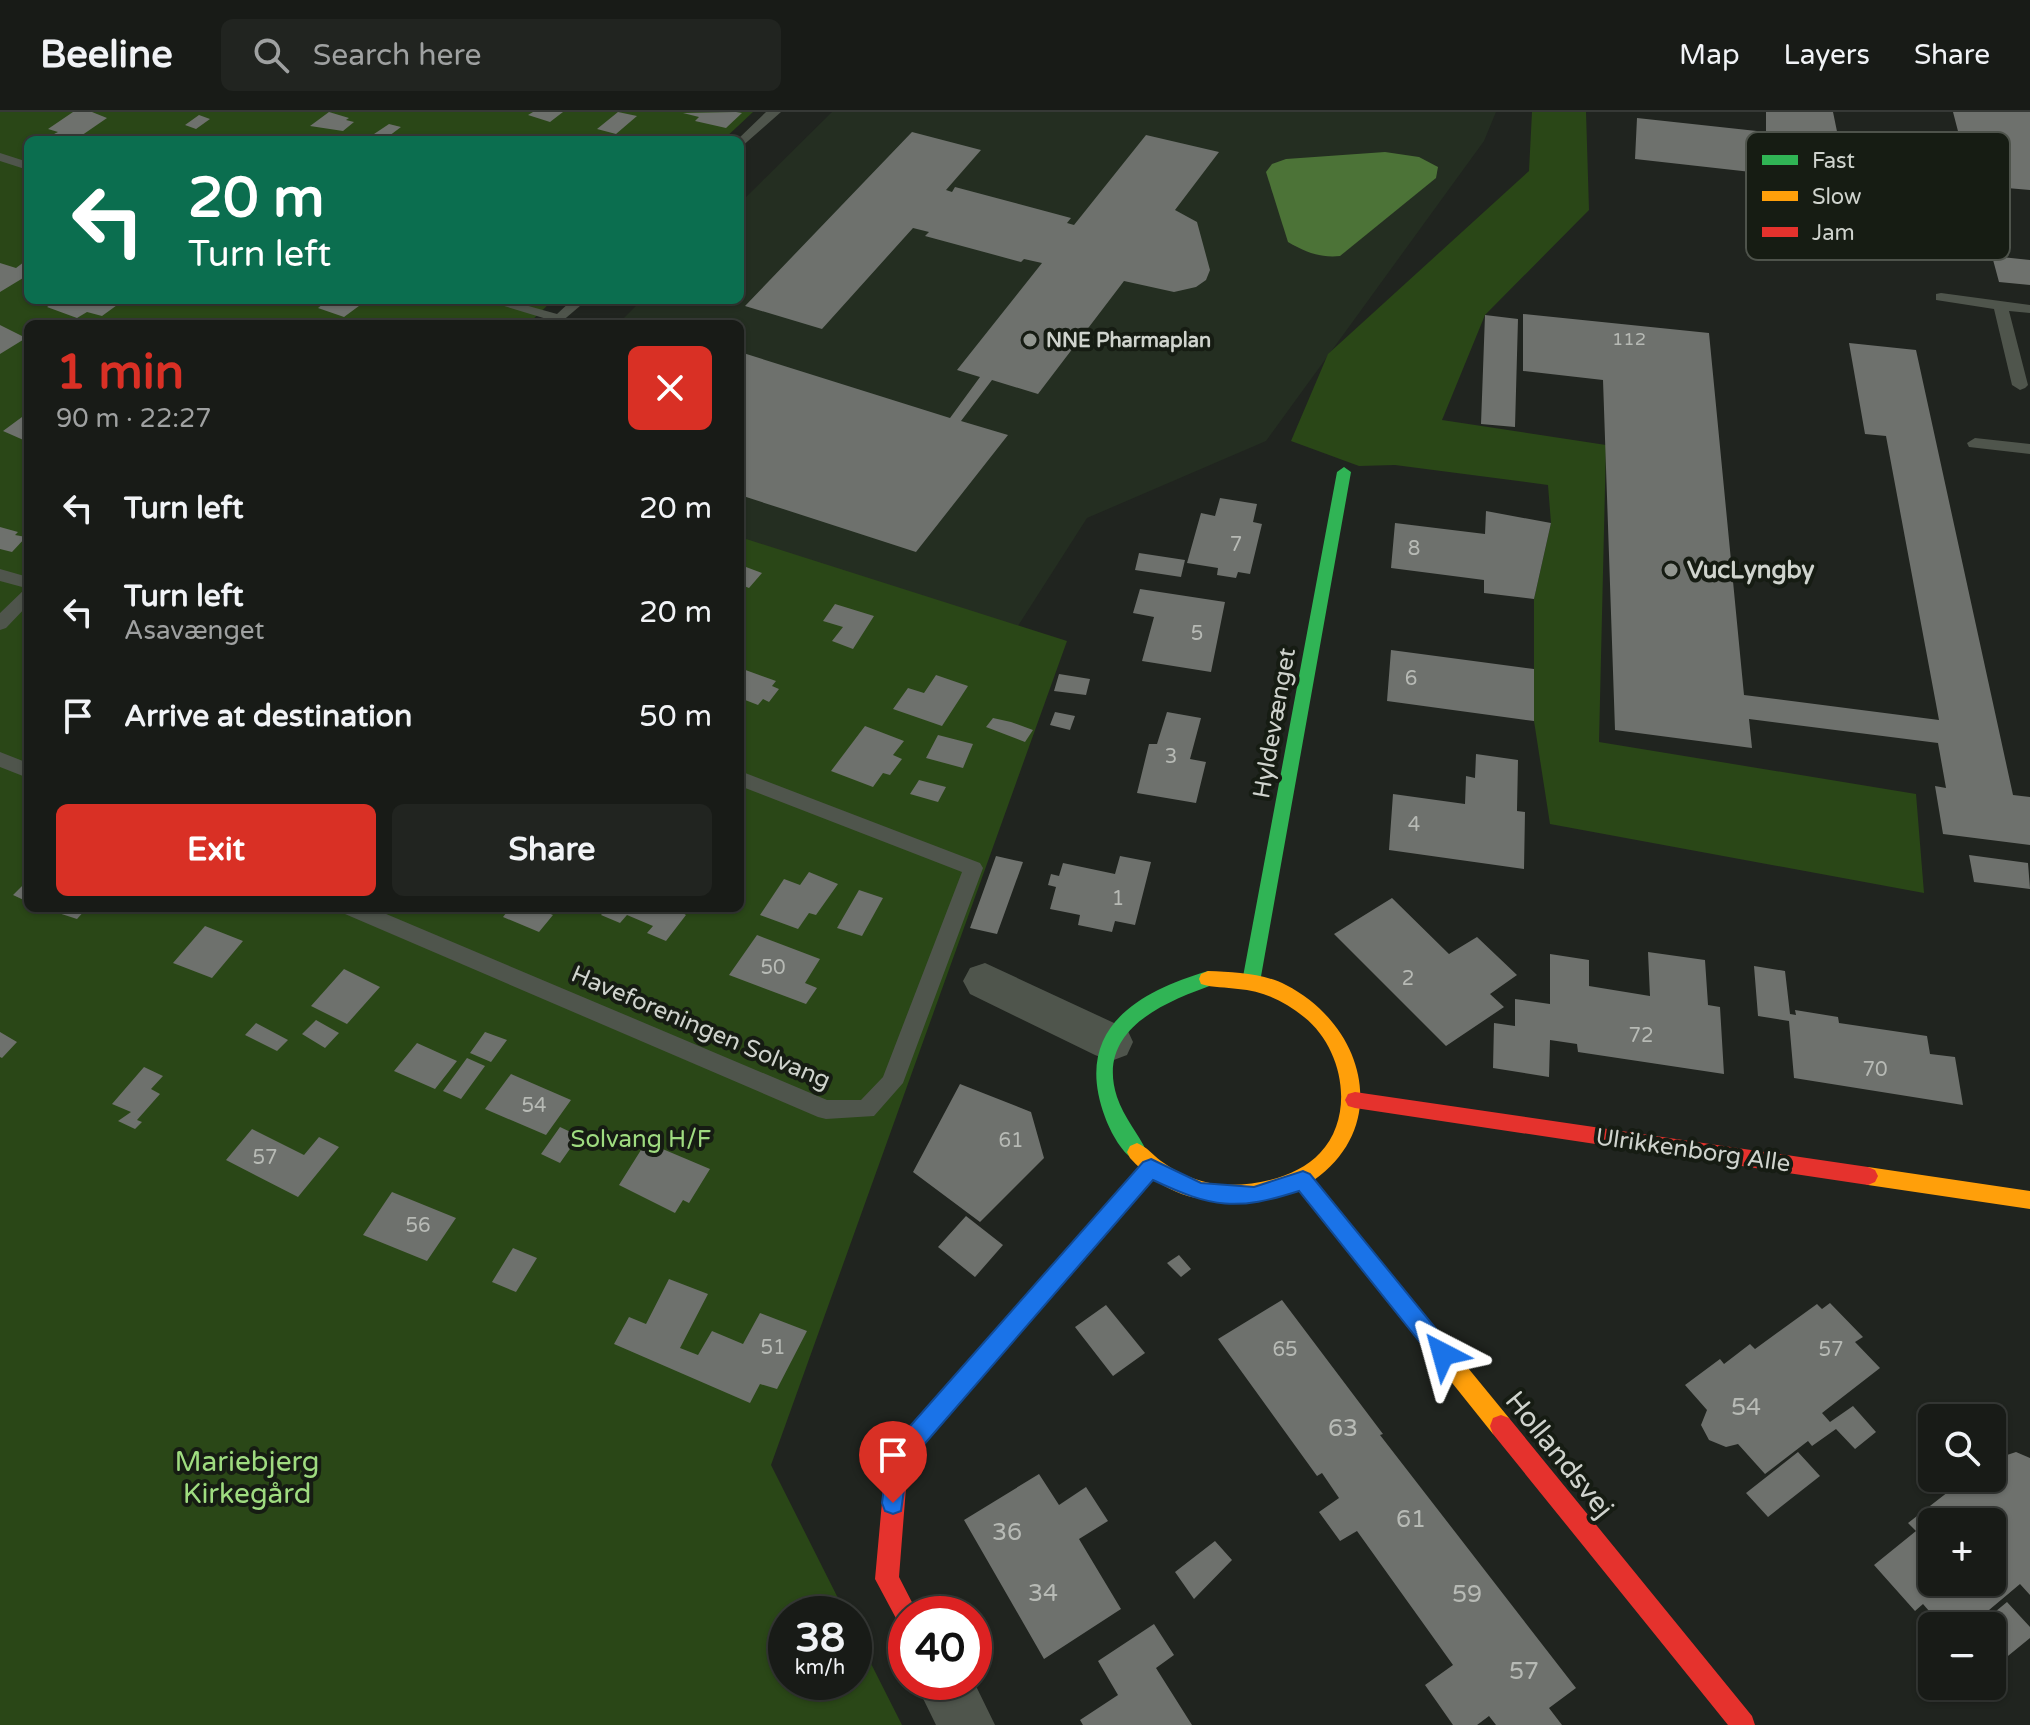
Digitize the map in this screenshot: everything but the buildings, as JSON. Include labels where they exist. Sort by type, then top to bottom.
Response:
[{"type":"street","name":"Hyldevænget","points":[[1251,982],[1344,472]]},
{"type":"street","points":[[1208,979],[1251,982],[1293,998],[1327,1025],[1349,1060],[1355,1100],[1349,1132],[1330,1159],[1303,1181],[1254,1196],[1199,1192],[1151,1168],[1123,1141],[1107,1109],[1102,1075],[1111,1042],[1133,1011],[1167,989],[1208,979]]},
{"type":"street","points":[[985,981],[1111,1042]]},
{"type":"street","name":"Ulrikkenborg Alle","points":[[1355,1100],[2030,1200]]},
{"type":"street","points":[[896,1596],[887,1579],[897,1458],[1151,1168]]},
{"type":"street","name":"Hollandsvej","points":[[1303,1181],[1743,1725]]},
{"type":"street","points":[[953,1700],[967,1725]]},
{"type":"lane","points":[[744,140],[774,112]]},
{"type":"lane","points":[[0,157],[24,165]]},
{"type":"lane","points":[[1941,297],[2030,309]]},
{"type":"lane","points":[[506,304],[560,319],[576,304]]},
{"type":"lane","points":[[2000,305],[2020,385]]},
{"type":"lane","points":[[1975,443],[2030,449]]},
{"type":"lane","points":[[0,575],[24,582]]},
{"type":"lane","points":[[0,624],[24,598]]},
{"type":"lane","points":[[0,759],[24,769]]},
{"type":"lane","name":"Haveforeningen Solvang","points":[[361,912],[826,1110],[866,1109],[892,1083],[973,868],[744,780]]},
{"type":"shaded area","points":[[832,112],[1496,112],[1484,141],[1266,441],[1087,518],[1007,643],[744,557],[744,320],[622,320],[638,304],[744,304],[744,199]]},
{"type":"shaded area","points":[[1385,152],[1419,157],[1438,167],[1436,178],[1340,256],[1313,254],[1288,242],[1266,172],[1272,164],[1286,159]]},
{"type":"green space","points":[[0,112],[753,112],[727,136],[24,136],[24,304],[549,304],[532,320],[24,320],[24,912],[744,912],[744,538],[1067,641],[771,1465],[837,1596],[768,1596],[768,1700],[872,1700],[872,1666],[902,1725],[0,1725]]},
{"type":"green space","points":[[1532,112],[1586,112],[1589,210],[1485,315],[1442,420],[1606,445],[1599,742],[1916,794],[1924,893],[1550,824],[1534,721],[1534,599],[1551,523],[1548,485],[1395,465],[1359,466],[1291,441],[1328,354],[1529,171]]},
{"type":"traffic: fast","points":[[1251,982],[1344,472]]},
{"type":"traffic: fast","points":[[1137,1152],[1117,1122],[1106,1093],[1105,1066],[1111,1042],[1126,1021],[1147,1003],[1175,989],[1208,979]]},
{"type":"traffic: slow","points":[[1137,1152],[1152,1167],[1180,1182],[1216,1193],[1241,1193],[1298,1180],[1327,1160],[1344,1134],[1352,1103],[1349,1071],[1336,1040],[1313,1012],[1280,991],[1263,985],[1208,979]]},
{"type":"traffic: slow","points":[[1868,1176],[2030,1200]]},
{"type":"traffic: slow","points":[[1303,1181],[1501,1426]]},
{"type":"traffic: jam","points":[[1355,1100],[1868,1176]]},
{"type":"traffic: jam","points":[[896,1596],[887,1579],[897,1458],[1151,1168]]},
{"type":"traffic: jam","points":[[1501,1426],[1743,1725]]},
{"type":"place","name":"NNE Pharmaplan","points":[[1030,340]]},
{"type":"place","name":"VucLyngby","points":[[1671,570]]},
{"type":"route","points":[[893,1503],[897,1458],[1151,1168],[1199,1192],[1254,1196],[1303,1181],[1443,1354]]},
{"type":"park label","name":"Solvang H/F","points":[[641,1139]]},
{"type":"park label","name":"Mariebjerg Kirkegård","points":[[247,1477]]}]
